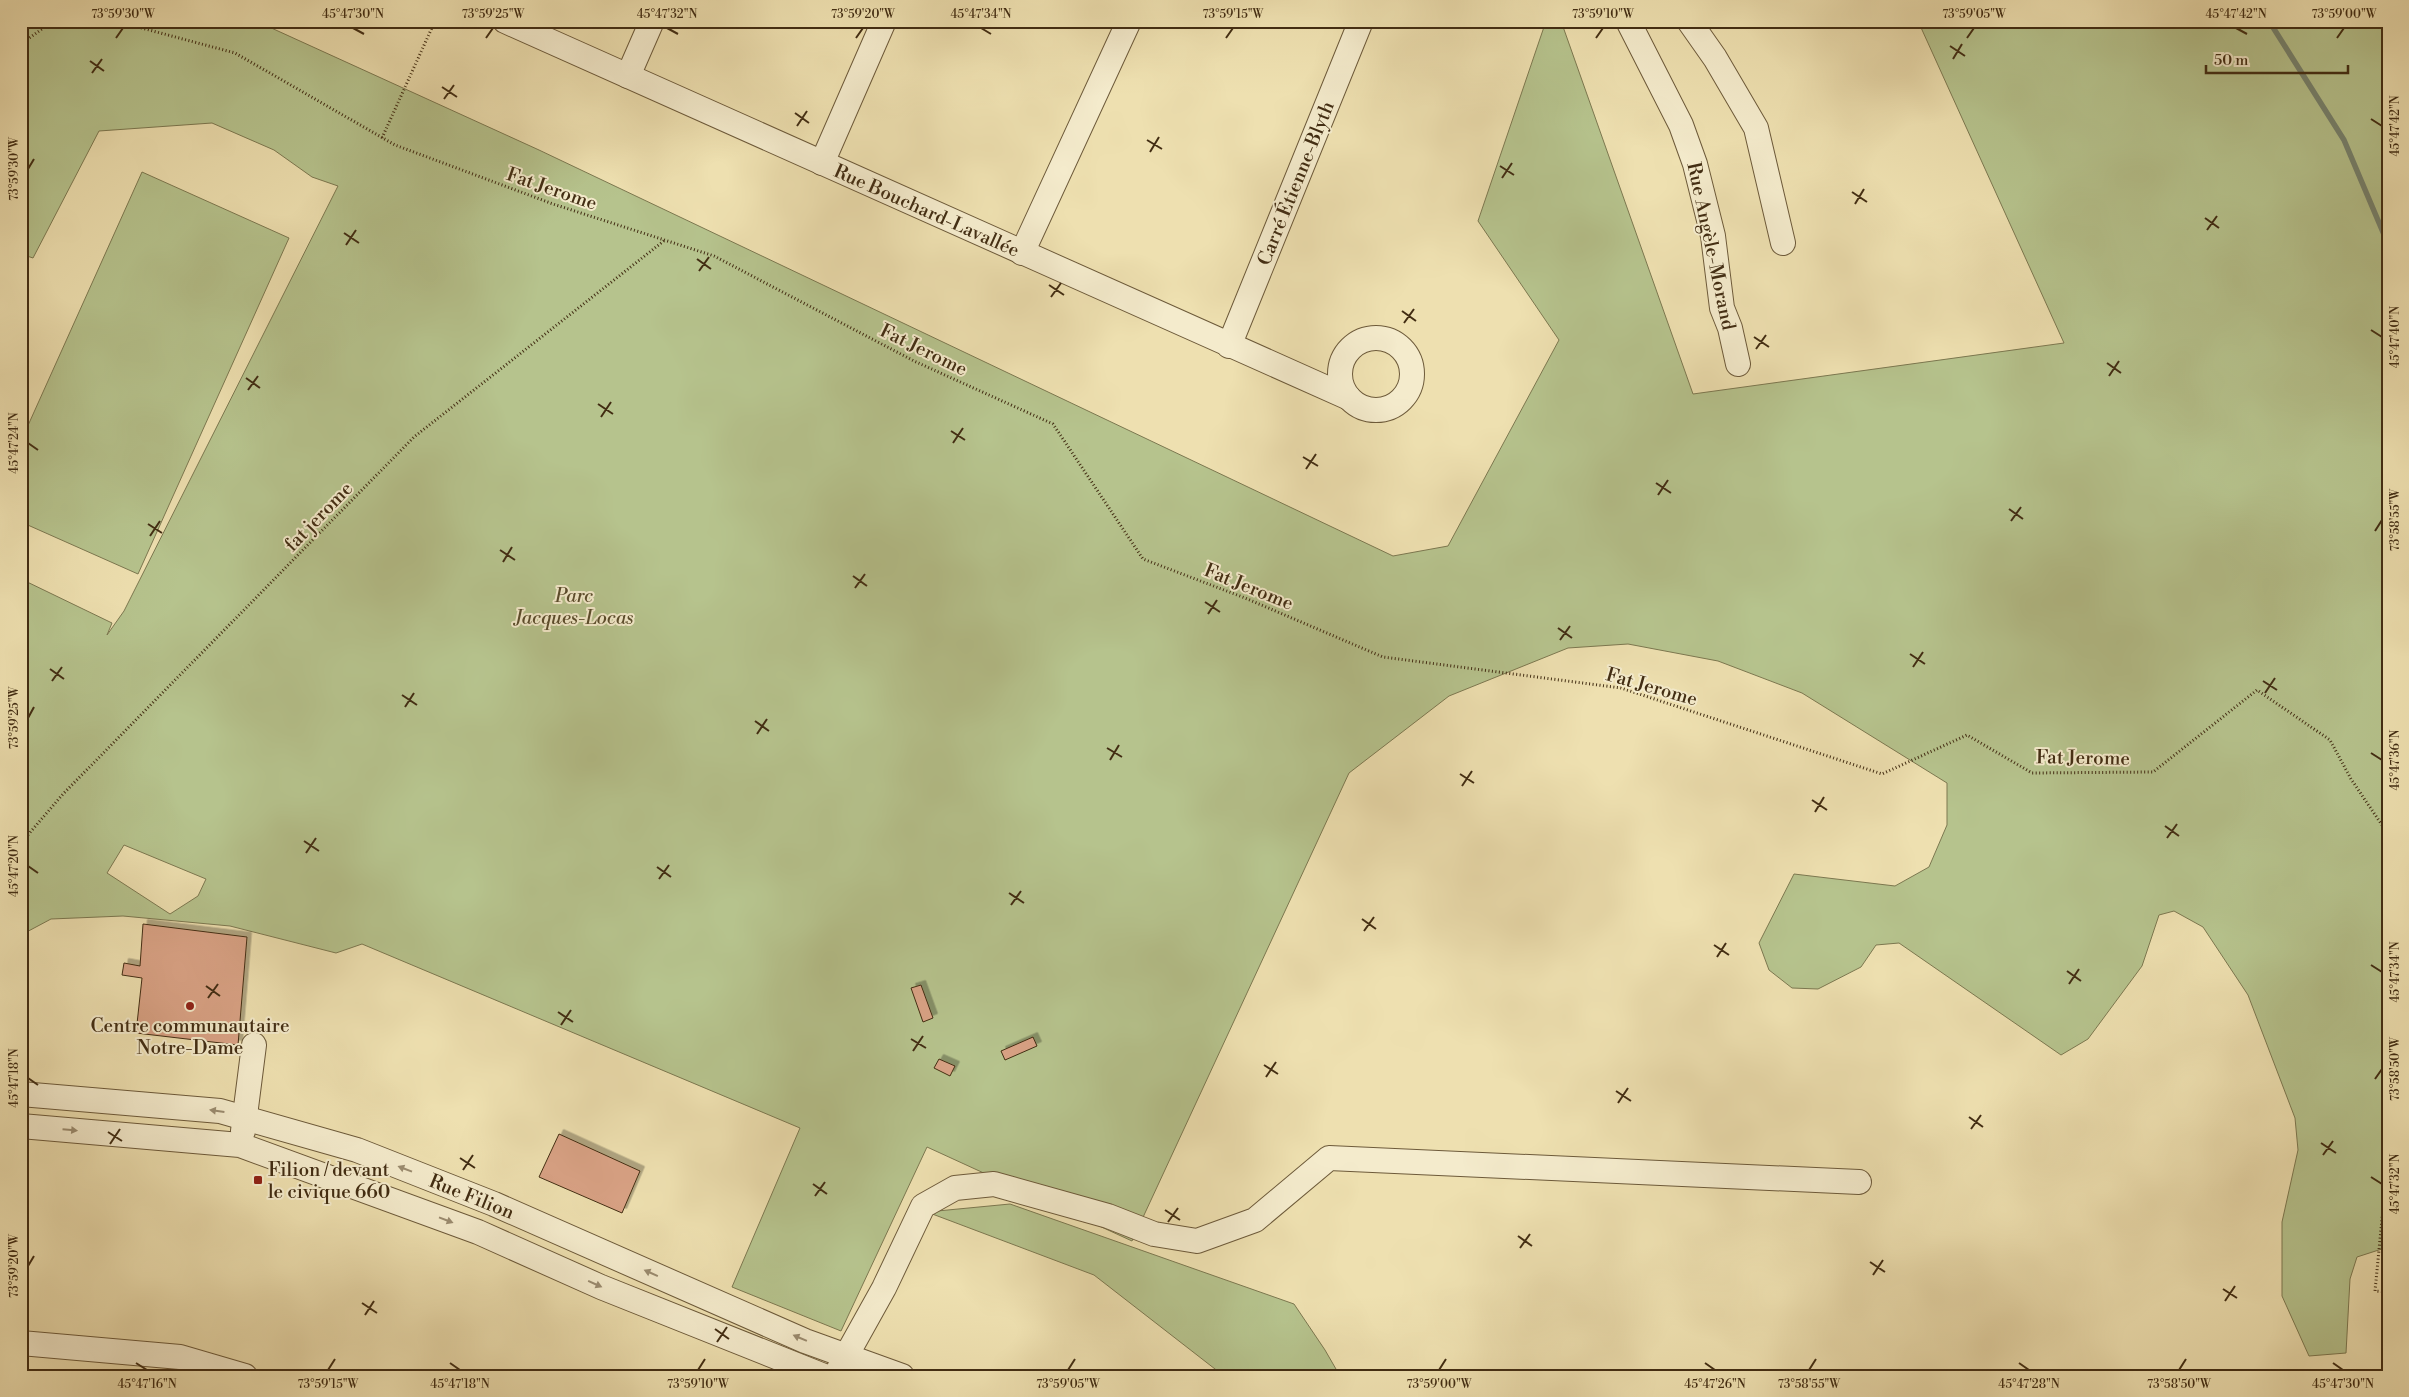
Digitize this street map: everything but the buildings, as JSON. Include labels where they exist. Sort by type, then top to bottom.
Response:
[{"type":"street","name":"Rue Bouchard-Lavallée","points":[[505,21],[1349,398]]},
{"type":"street","points":[[628,76],[652,21]]},
{"type":"street","points":[[822,163],[884,21]]},
{"type":"street","points":[[1022,253],[1129,21]]},
{"type":"street","name":"Carré Étienne-Blyth","points":[[1229,346],[1361,21]]},
{"type":"street","name":"Rue Angèle-Morand","points":[[1628,21],[1681,125],[1695,164],[1713,236],[1722,308],[1730,328],[1738,364]]},
{"type":"street","points":[[1689,21],[1715,58],[1756,128],[1783,243]]},
{"type":"street","points":[[240,1145],[246,1117],[254,1045]]},
{"type":"street","name":"Rue Filion","points":[[21,1094],[220,1111],[357,1150],[494,1204],[840,1366],[902,1376]]},
{"type":"street","name":"Rue Filion","points":[[21,1126],[240,1145],[478,1232],[601,1287],[824,1376]]},
{"type":"street","points":[[840,1366],[884,1288],[923,1206],[955,1188],[994,1184],[1108,1216],[1154,1234],[1197,1241],[1255,1220],[1329,1158],[1859,1182]]},
{"type":"street","points":[[21,1343],[180,1357],[245,1376]]},
{"type":"path","points":[[21,44],[53,21]]},
{"type":"path","name":"Fat Jerome","points":[[124,21],[138,27],[236,53],[395,145],[553,204],[714,256],[914,361],[1054,424],[1143,559],[1245,598],[1383,657],[1621,688],[1882,774],[1967,735],[2032,774],[2153,772],[2256,690],[2330,740],[2351,779],[2388,834]]},
{"type":"path","points":[[382,138],[435,21]]},
{"type":"path","name":"fat jerome","points":[[21,844],[63,794],[414,437],[665,240]]},
{"type":"path","points":[[2388,1091],[2385,1188],[2375,1291],[2388,1292]]},
{"type":"green space","name":"Parc Jacques-Locas","points":[[21,21],[256,21],[539,150],[1393,556],[1448,546],[1559,340],[1478,221],[1546,21],[1561,21],[1693,394],[2064,343],[1918,21],[2388,21],[2388,1247],[2357,1257],[2350,1279],[2346,1353],[2309,1356],[2282,1296],[2282,1222],[2298,1150],[2295,1118],[2248,995],[2203,927],[2174,911],[2159,915],[2142,966],[2088,1039],[2061,1055],[1899,943],[1876,945],[1861,967],[1818,989],[1792,988],[1769,970],[1759,943],[1794,874],[1895,886],[1929,867],[1947,825],[1947,783],[1802,693],[1718,661],[1628,644],[1568,648],[1449,696],[1349,773],[1132,1241],[927,1147],[841,1331],[732,1287],[800,1128],[362,944],[336,953],[230,926],[123,916],[51,919],[21,935],[21,579],[112,623],[107,635],[124,611],[338,186],[312,177],[274,150],[212,123],[99,131],[33,258],[21,254]],"holes":[[[124,845],[206,879],[198,896],[170,914],[107,873]]]},
{"type":"green space","points":[[142,172],[289,238],[138,574],[21,522],[21,441]]},
{"type":"green space","points":[[1010,1204],[1294,1304],[1340,1376],[1224,1376],[1094,1275],[927,1212]]},
{"type":"waterway","points":[[2269,21],[2344,140],[2388,244]]},
{"type":"place","name":"Centre communautaire Notre-Dame","points":[[190,1006]]},
{"type":"place","name":"Filion / devant le civique 660","points":[[258,1180]]}]
